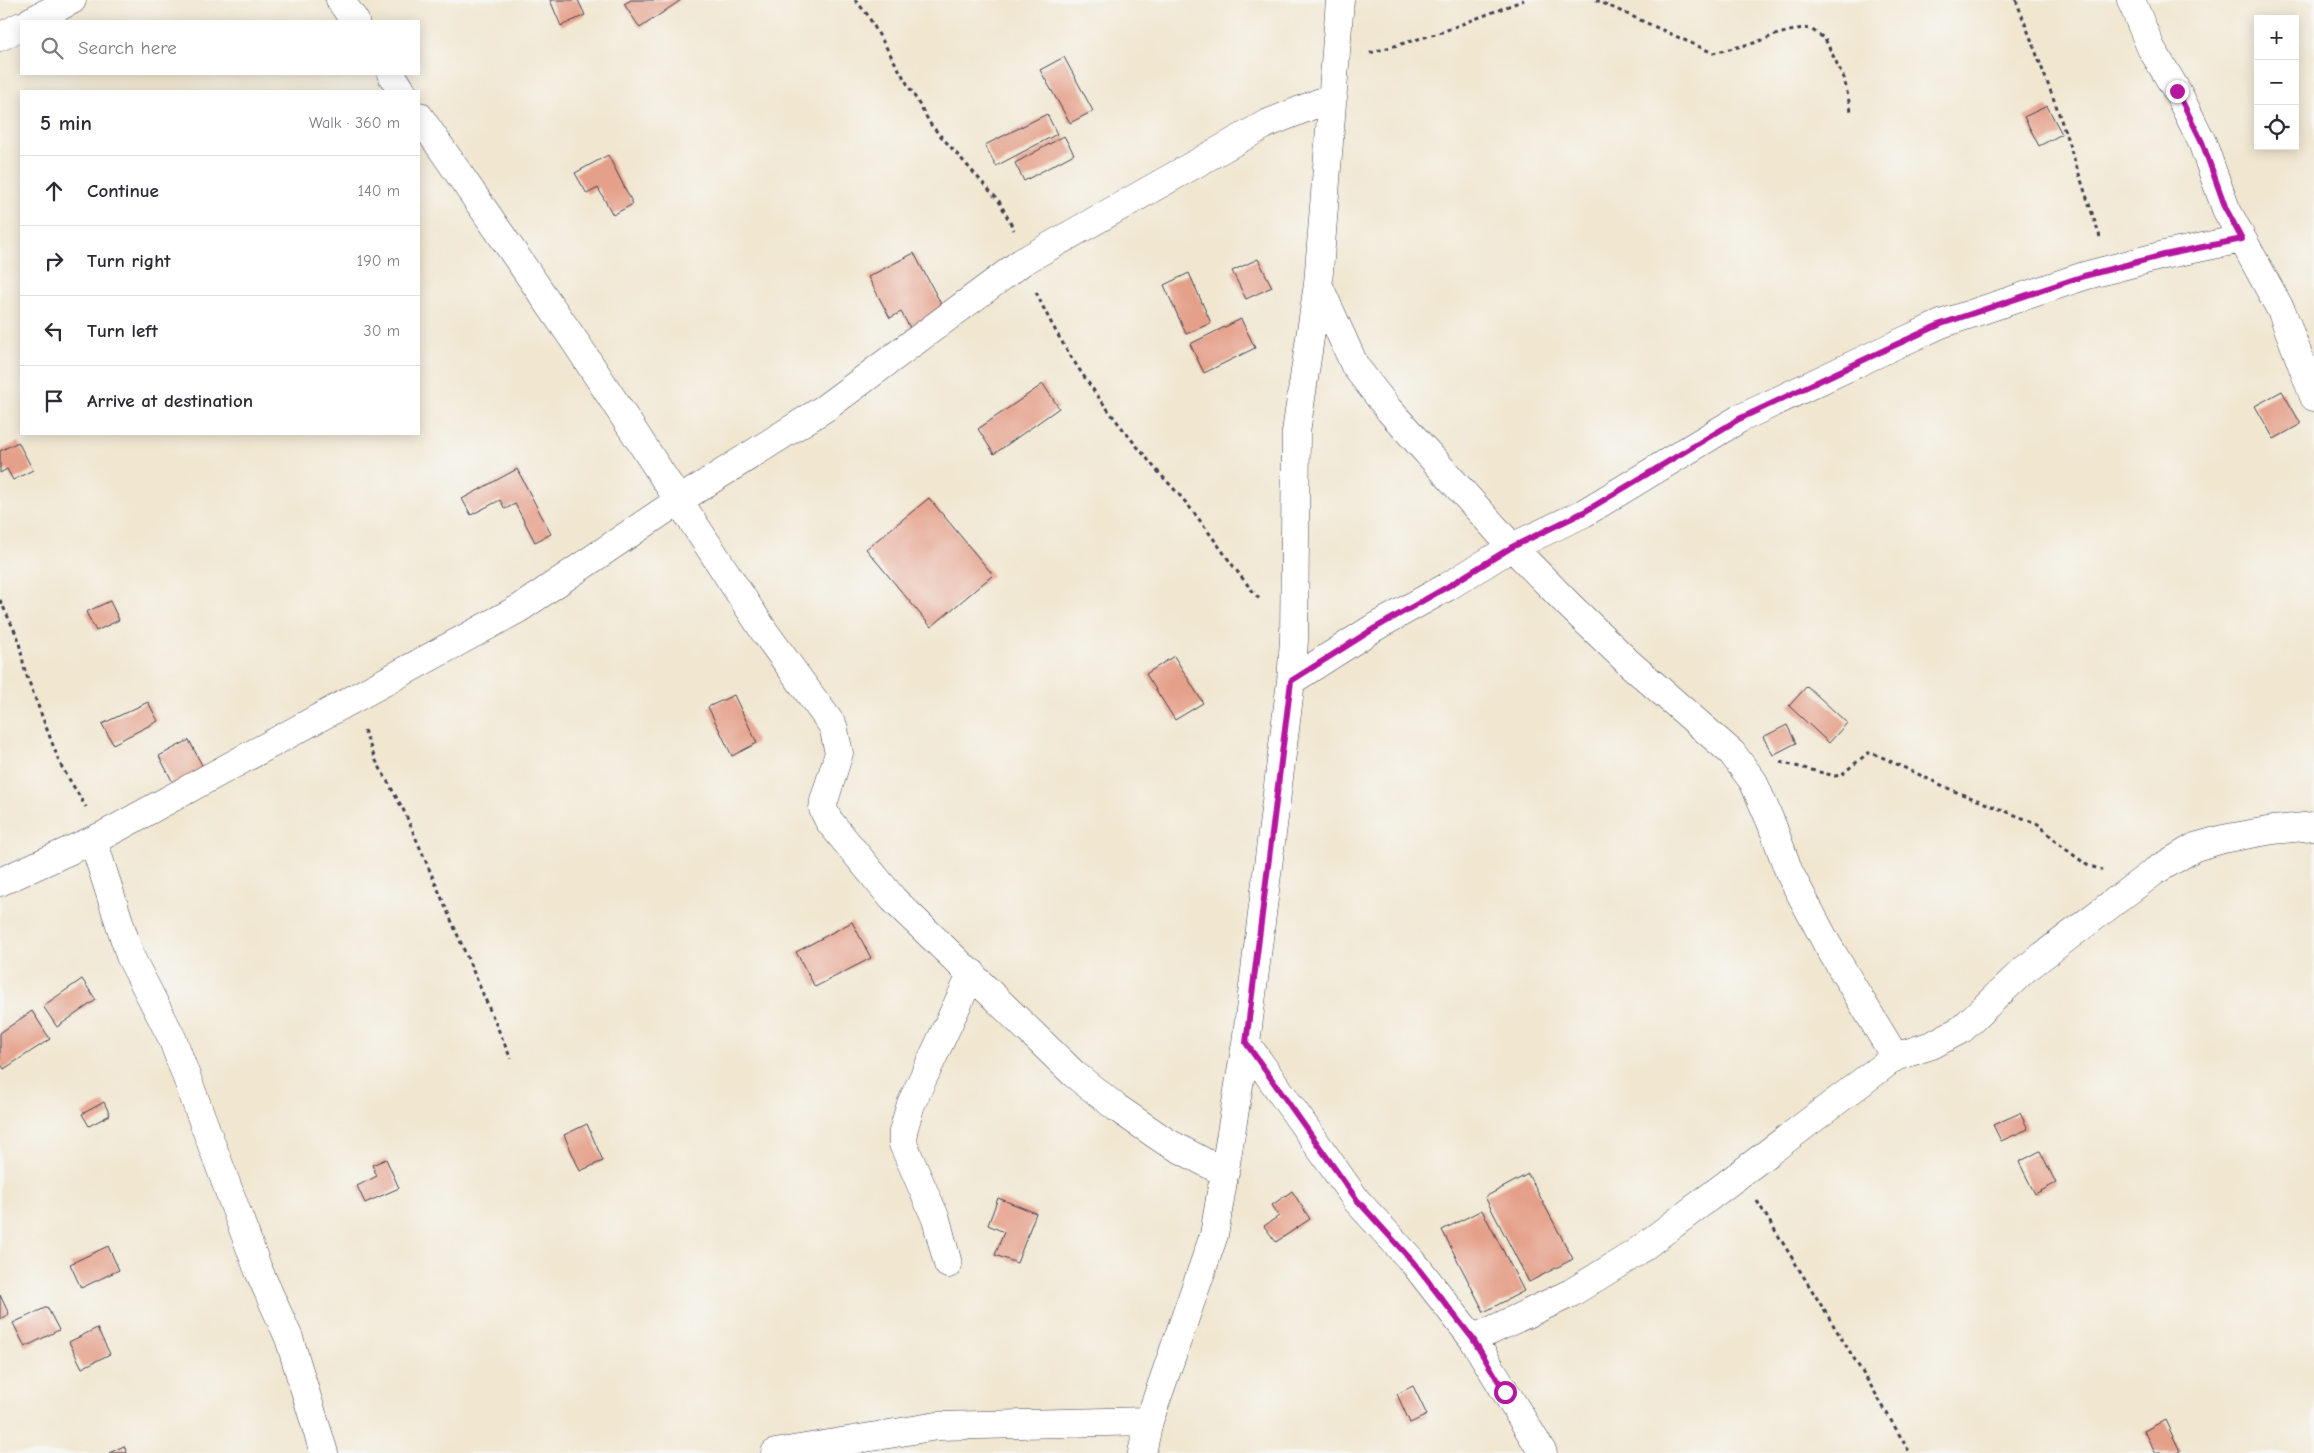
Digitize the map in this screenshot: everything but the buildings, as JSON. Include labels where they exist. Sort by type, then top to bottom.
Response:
[{"type":"street","points":[[33,20],[72,0]]},
{"type":"street","points":[[340,0],[354,20]]},
{"type":"street","points":[[1142,1453],[1149,1421],[1214,1235],[1246,1043],[1291,681],[1294,640],[1296,432],[1318,284],[1340,0]]},
{"type":"street","points":[[2131,0],[2151,48],[2177,91],[2202,142],[2226,209],[2269,284],[2282,312],[2314,397]]},
{"type":"street","points":[[0,37],[20,27]]},
{"type":"street","points":[[392,75],[401,90]]},
{"type":"street","points":[[0,882],[99,837],[520,608],[678,501],[825,408],[1022,262],[1266,124],[1333,97]]},
{"type":"street","points":[[420,117],[576,343],[764,631],[833,726],[839,753],[824,801],[826,814],[893,899],[972,973],[1074,1074],[1117,1108],[1165,1141],[1225,1173]]},
{"type":"street","points":[[1291,681],[1375,628],[1512,547],[1584,512],[1739,419],[1893,346],[1941,324],[2112,269],[2164,255],[2242,239]]},
{"type":"street","points":[[1318,284],[1355,366],[1389,410],[1446,471],[1512,547],[1629,663],[1732,753],[1753,781],[1789,872],[1828,944],[1894,1057]]},
{"type":"street","points":[[1473,1339],[1571,1293],[1626,1259],[1741,1175],[1894,1057],[1932,1045],[1962,1029],[2024,970],[2155,871],[2195,847],[2223,839],[2273,830],[2314,826]]},
{"type":"street","points":[[99,837],[130,956],[172,1038],[258,1269],[290,1338],[324,1453]]},
{"type":"street","points":[[948,1264],[936,1219],[903,1144],[903,1131],[911,1104],[972,973]]},
{"type":"street","points":[[1246,1043],[1357,1200],[1413,1262],[1473,1339],[1543,1453]]},
{"type":"street","points":[[775,1453],[937,1426],[1149,1421]]},
{"type":"path","points":[[855,0],[867,14],[932,125],[1000,201],[1013,224],[1022,262],[1061,342],[1085,377],[1144,456],[1187,504],[1234,570],[1294,640]]},
{"type":"path","points":[[1335,61],[1439,33],[1524,0]]},
{"type":"path","points":[[1596,0],[1714,53],[1802,28],[1811,29],[1825,39],[1844,78],[1851,111]]},
{"type":"path","points":[[2016,0],[2057,108],[2091,213],[2112,269]]},
{"type":"path","points":[[0,600],[18,638],[26,671],[60,764],[99,837]]},
{"type":"path","points":[[352,699],[376,759],[405,813],[511,1059]]},
{"type":"path","points":[[1773,760],[1835,776],[1841,774],[1868,753],[1874,753],[1954,790],[2038,824],[2060,845],[2087,865],[2101,870],[2155,871]]},
{"type":"path","points":[[1741,1175],[1870,1383],[1910,1453]]},
{"type":"route","points":[[1505,1392],[1473,1339],[1413,1262],[1357,1200],[1246,1043],[1291,681],[1375,628],[1512,547],[1584,512],[1739,419],[1893,346],[1941,324],[2084,276],[2164,255],[2242,239],[2226,209],[2202,142],[2177,91]]}]
